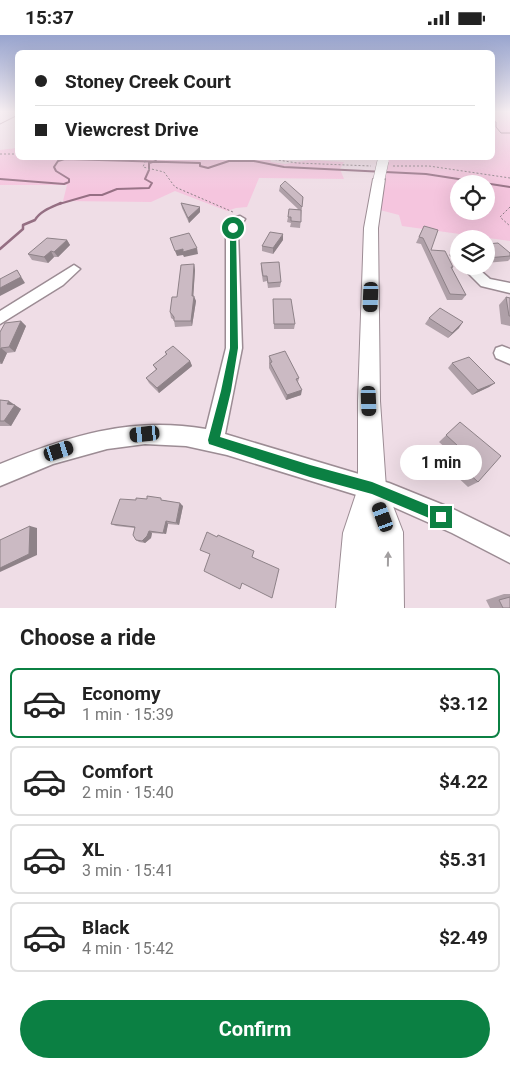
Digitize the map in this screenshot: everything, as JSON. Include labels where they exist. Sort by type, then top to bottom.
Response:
[{"type":"main road","points":[[382,166],[371,228],[369,401],[372,488],[388,532],[387,608]]},
{"type":"main road","points":[[353,608],[358,533],[372,488]]},
{"type":"street","points":[[213,440],[226,391],[234,348],[232,231],[240,219]]},
{"type":"street","points":[[0,318],[58,282],[74,269]]},
{"type":"street","points":[[477,275],[486,283],[510,288]]},
{"type":"street","points":[[0,475],[42,457],[76,446],[111,438],[145,434],[174,434],[213,440],[310,471],[372,488],[458,524],[510,551]]},
{"type":"path","points":[[0,154],[15,154]]},
{"type":"path","points":[[145,160],[143,167],[164,172],[175,187],[232,211],[240,219]]},
{"type":"path","points":[[510,207],[500,217],[510,226]]},
{"type":"shaded area","points":[[495,138],[510,138],[510,241],[495,239],[495,230],[450,230],[450,233],[402,226],[399,215],[380,210],[389,160],[495,160]]},
{"type":"shaded area","points":[[15,148],[15,160],[270,160],[271,162],[285,164],[310,160],[344,162],[340,169],[344,179],[259,178],[247,207],[227,211],[175,191],[151,202],[63,201],[67,185],[0,185],[0,150]]},
{"type":"building","points":[[285,181],[303,197],[302,207],[280,186]]},
{"type":"building","points":[[181,203],[200,207],[188,218]]},
{"type":"building","points":[[289,209],[301,210],[301,222],[291,221],[291,217],[288,217]]},
{"type":"building","points":[[424,226],[438,230],[431,250],[445,251],[450,261],[450,275],[455,275],[466,295],[450,294],[423,238],[419,237]]},
{"type":"building","points":[[270,232],[283,234],[273,248],[262,246]]},
{"type":"building","points":[[189,233],[197,248],[183,252],[183,249],[175,251],[170,238]]},
{"type":"building","points":[[47,238],[67,240],[54,252],[51,251],[44,257],[28,254]]},
{"type":"building","points":[[495,243],[498,243],[510,253],[510,256],[495,257]]},
{"type":"building","points":[[279,262],[281,282],[268,283],[267,276],[263,276],[261,263]]},
{"type":"building","points":[[194,264],[192,296],[194,296],[191,321],[174,321],[174,317],[170,312],[172,297],[177,297],[181,265]]},
{"type":"building","points":[[17,270],[21,277],[0,288],[0,279]]},
{"type":"building","points":[[506,297],[510,298],[510,316],[509,316]]},
{"type":"building","points":[[273,299],[291,299],[295,324],[274,324]]},
{"type":"building","points":[[440,308],[463,322],[452,333],[429,318]]},
{"type":"building","points":[[21,321],[9,347],[1,348],[0,350],[0,332],[5,323]]},
{"type":"building","points":[[173,346],[190,361],[157,388],[146,378],[157,369],[153,365],[167,354],[165,352]]},
{"type":"building","points":[[285,351],[299,378],[296,379],[302,390],[287,395],[270,363],[272,362],[269,356]]},
{"type":"building","points":[[469,357],[495,383],[478,390],[452,363]]},
{"type":"building","points":[[0,400],[9,401],[7,404],[15,405],[4,421],[0,421]]},
{"type":"building","points":[[460,422],[501,456],[478,482],[460,465],[469,456],[446,435]]},
{"type":"building","points":[[147,496],[180,503],[176,523],[166,521],[163,533],[149,531],[142,541],[136,540],[133,535],[135,527],[111,524],[120,499],[147,499]]},
{"type":"building","points":[[30,526],[29,554],[0,568],[0,540]]},
{"type":"building","points":[[207,532],[254,551],[252,557],[279,569],[272,598],[242,583],[240,589],[204,571],[210,554],[200,550]]},
{"type":"building","points":[[510,597],[510,608],[503,608],[499,600]]},
{"type":"waterway","points":[[0,179],[64,184],[69,182],[69,179],[56,171],[54,167],[58,161],[62,160]]},
{"type":"waterway","points":[[99,160],[154,162]]},
{"type":"waterway","points":[[154,162],[200,163],[200,166],[208,168],[229,161],[254,161],[284,167],[426,174],[510,187]]},
{"type":"waterway","points":[[149,168],[149,163],[154,162]]},
{"type":"waterway","points":[[59,204],[90,195],[102,195],[117,189],[149,188],[152,183],[145,179],[149,170]]},
{"type":"waterway","points":[[0,249],[23,229],[23,225],[35,220],[43,212],[61,203]]},
{"type":"route","points":[[233,228],[234,348],[226,391],[213,440],[310,471],[372,488],[441,517]]}]
